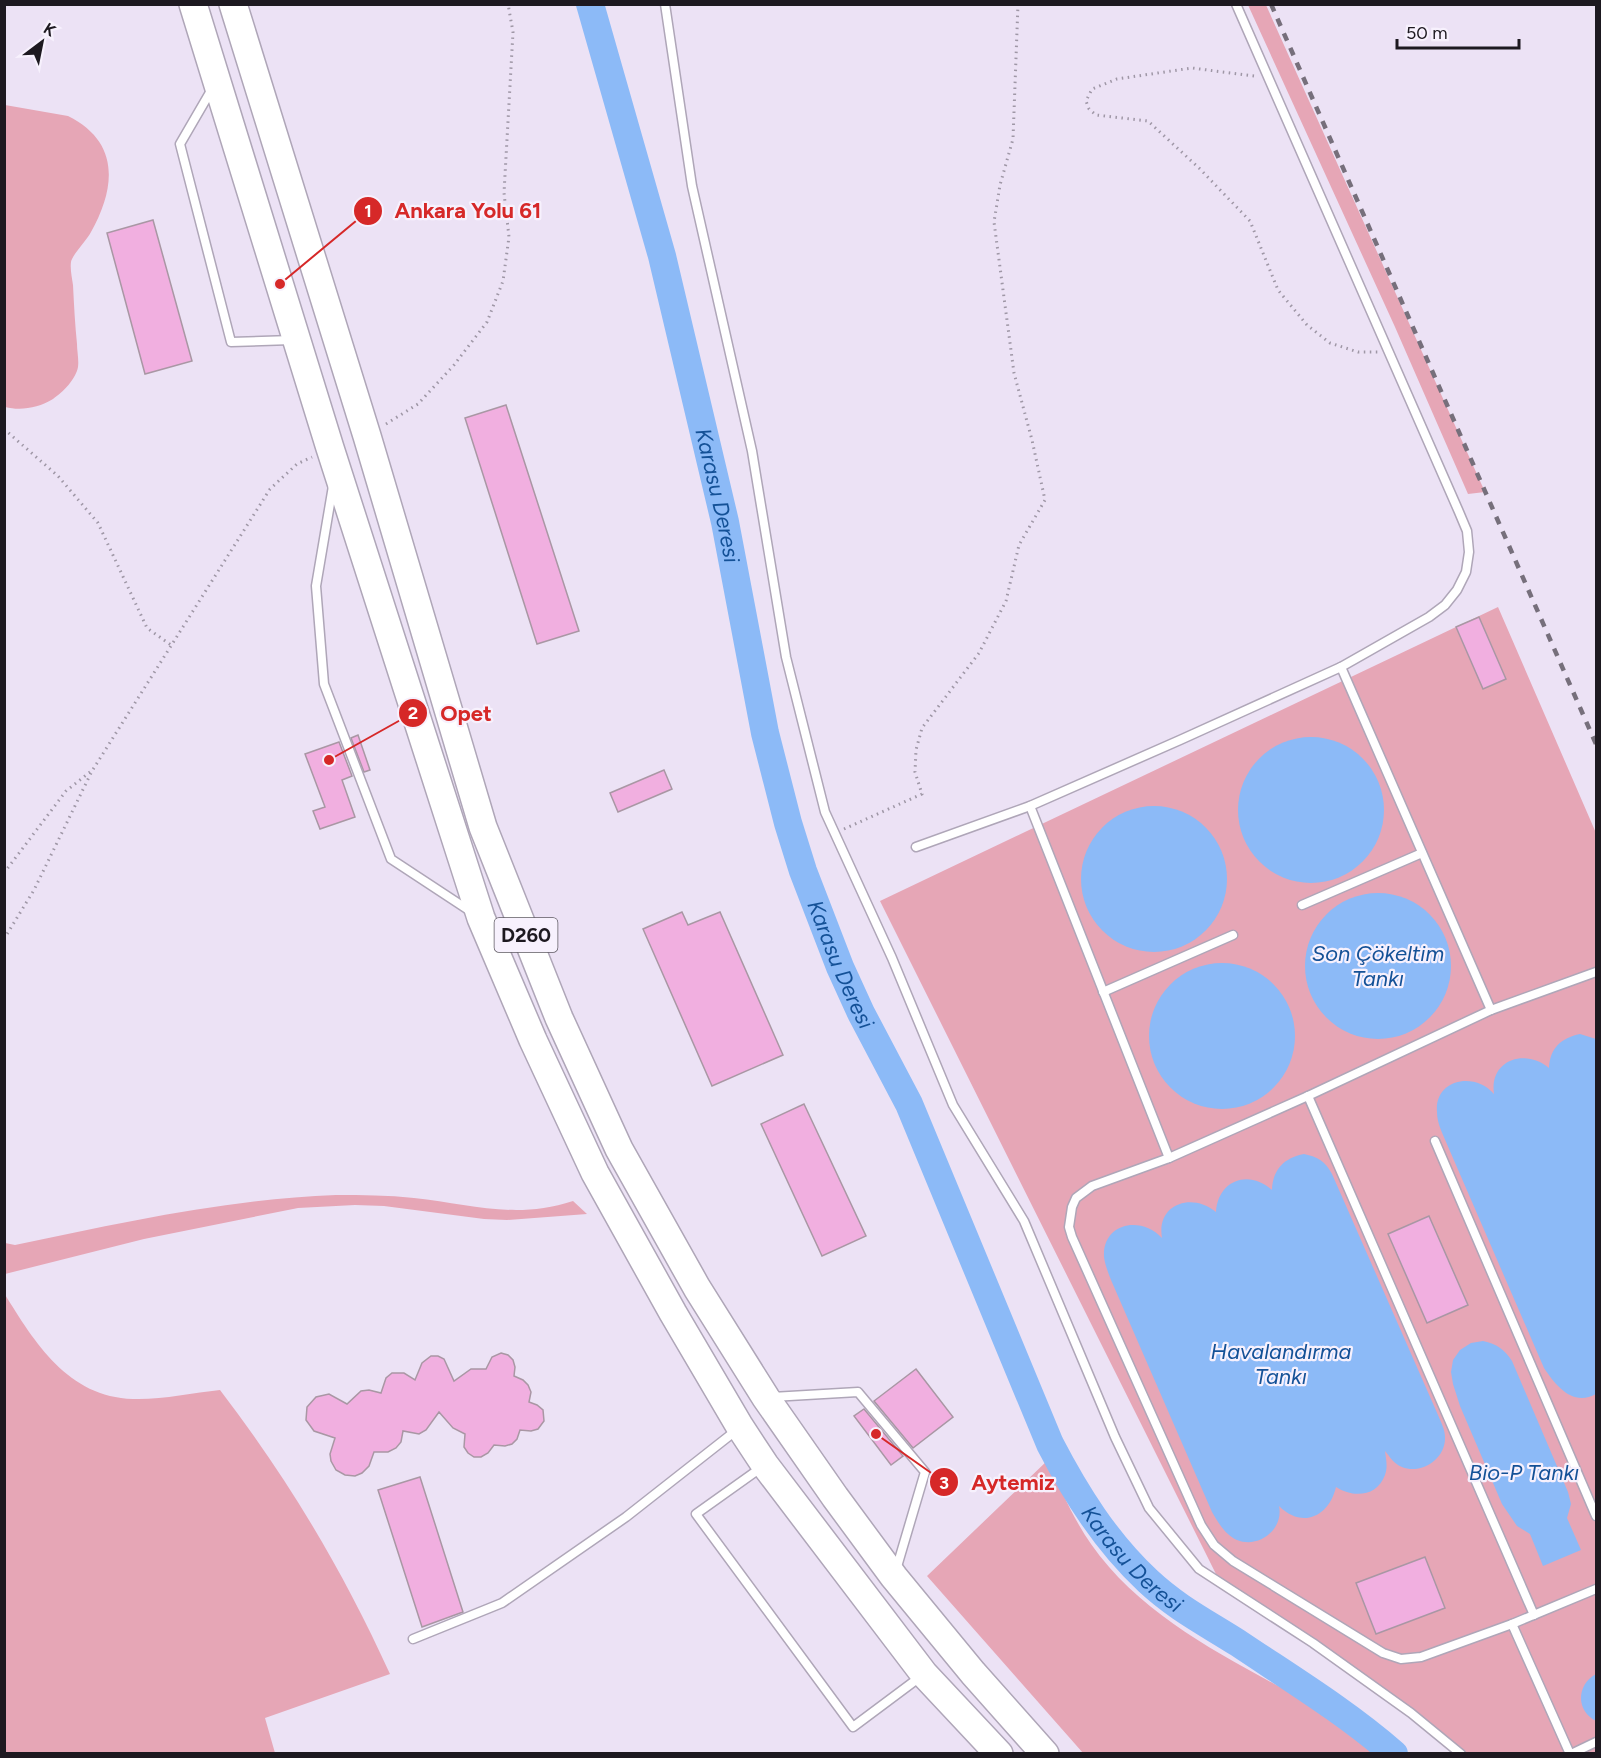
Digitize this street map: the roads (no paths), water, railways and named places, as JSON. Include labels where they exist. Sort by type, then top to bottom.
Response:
[{"type":"highway","name":"D260","points":[[193,4],[333,458],[480,918],[533,1040],[595,1173],[684,1334],[740,1427],[765,1465],[924,1674],[999,1754]]},
{"type":"highway","name":"D260","points":[[233,4],[367,436],[483,827],[559,1018],[619,1149],[697,1288],[766,1398],[835,1497],[894,1576],[973,1673],[1045,1754]]},
{"type":"highway","points":[[238,4],[247,48]]},
{"type":"lane","points":[[665,4],[692,186],[752,451],[786,657],[825,813],[892,958],[953,1105],[1024,1221],[1115,1437],[1149,1508],[1199,1569],[1313,1643],[1411,1713],[1461,1754]]},
{"type":"lane","points":[[916,847],[1030,806],[1341,667],[1429,617],[1445,605],[1457,590],[1466,572],[1469,552],[1467,531],[1236,4]]},
{"type":"lane","points":[[217,81],[180,144],[231,342],[297,340]]},
{"type":"lane","points":[[333,458],[316,586],[324,684],[391,859],[480,918]]},
{"type":"lane","points":[[1341,667],[1491,1010]]},
{"type":"lane","points":[[1030,806],[1169,1158]]},
{"type":"lane","points":[[1302,905],[1422,853]]},
{"type":"lane","points":[[1103,992],[1233,935]]},
{"type":"lane","points":[[1596,972],[1491,1010],[1169,1158],[1092,1186],[1083,1191],[1072,1207],[1069,1227],[1207,1536],[1233,1561],[1392,1657],[1411,1659],[1512,1624],[1596,1589]]},
{"type":"lane","points":[[1308,1096],[1534,1615]]},
{"type":"lane","points":[[1435,1141],[1596,1516]]},
{"type":"lane","points":[[766,1398],[858,1392],[925,1472],[894,1576]]},
{"type":"lane","points":[[413,1639],[502,1603],[626,1517],[740,1427]]},
{"type":"lane","points":[[765,1465],[696,1514],[853,1727],[924,1674]]},
{"type":"lane","points":[[1512,1624],[1570,1754],[1596,1742]]},
{"type":"water","name":"Son Çökeltim Tankı","points":[[1311,737],[1339,742],[1363,758],[1379,782],[1384,810],[1379,838],[1363,862],[1339,878],[1311,883],[1283,878],[1259,862],[1243,838],[1238,810],[1243,782],[1259,758],[1283,742]]},
{"type":"water","points":[[1154,806],[1182,811],[1206,827],[1222,851],[1227,879],[1222,907],[1206,931],[1182,947],[1154,952],[1126,947],[1102,931],[1086,907],[1081,879],[1086,851],[1102,827],[1126,811]]},
{"type":"water","name":"Son Çökeltim Tankı","points":[[1378,893],[1406,898],[1430,914],[1446,938],[1451,966],[1446,994],[1430,1018],[1406,1034],[1378,1039],[1350,1034],[1326,1018],[1310,994],[1305,966],[1310,938],[1326,914],[1350,898]]},
{"type":"water","name":"Son Çökeltim Tankı","points":[[1222,963],[1250,968],[1274,984],[1290,1008],[1295,1036],[1290,1064],[1274,1088],[1250,1104],[1222,1109],[1194,1104],[1170,1088],[1154,1064],[1149,1036],[1154,1008],[1170,984],[1194,968]]},
{"type":"water","points":[[1580,1034],[1596,1039],[1596,1394],[1580,1398],[1560,1388],[1544,1368],[1442,1132],[1437,1112],[1442,1092],[1449,1086],[1457,1082],[1477,1082],[1494,1094],[1494,1082],[1503,1066],[1520,1058],[1540,1062],[1549,1068],[1552,1055],[1558,1045],[1567,1038]]},
{"type":"water","name":"Havalandırma Tankı","points":[[1304,1154],[1321,1160],[1332,1174],[1442,1423],[1445,1434],[1444,1445],[1437,1458],[1417,1469],[1399,1466],[1385,1451],[1386,1472],[1376,1488],[1357,1494],[1336,1487],[1327,1506],[1321,1512],[1305,1518],[1288,1513],[1279,1506],[1280,1514],[1274,1529],[1261,1539],[1245,1542],[1229,1535],[1212,1512],[1111,1280],[1104,1260],[1105,1245],[1109,1236],[1124,1226],[1144,1226],[1162,1238],[1165,1217],[1170,1210],[1187,1202],[1207,1206],[1216,1212],[1222,1192],[1236,1181],[1254,1180],[1272,1190],[1277,1170],[1291,1158]]},
{"type":"water","name":"Bio-P Tankı","points":[[1483,1341],[1500,1348],[1512,1361],[1568,1492],[1571,1504],[1567,1518],[1581,1550],[1543,1566],[1530,1534],[1517,1526],[1502,1504],[1460,1406],[1453,1384],[1451,1372],[1453,1360],[1460,1350],[1471,1343]]},
{"type":"water","points":[[1596,1674],[1596,1721],[1585,1711],[1581,1698],[1585,1685]]},
{"type":"waterway","name":"Karasu Deresi","points":[[590,4],[662,256],[725,522],[765,733],[803,871],[840,967],[861,1013],[909,1104],[1050,1444],[1070,1481],[1105,1534],[1159,1591],[1298,1682],[1394,1754]]},
{"type":"railway","points":[[1271,4],[1596,744]]},
{"type":"place","name":"Ankara Yolu 61","points":[[280,284]]},
{"type":"place","name":"Opet","points":[[329,760]]},
{"type":"place","name":"Aytemiz","points":[[876,1434]]}]
